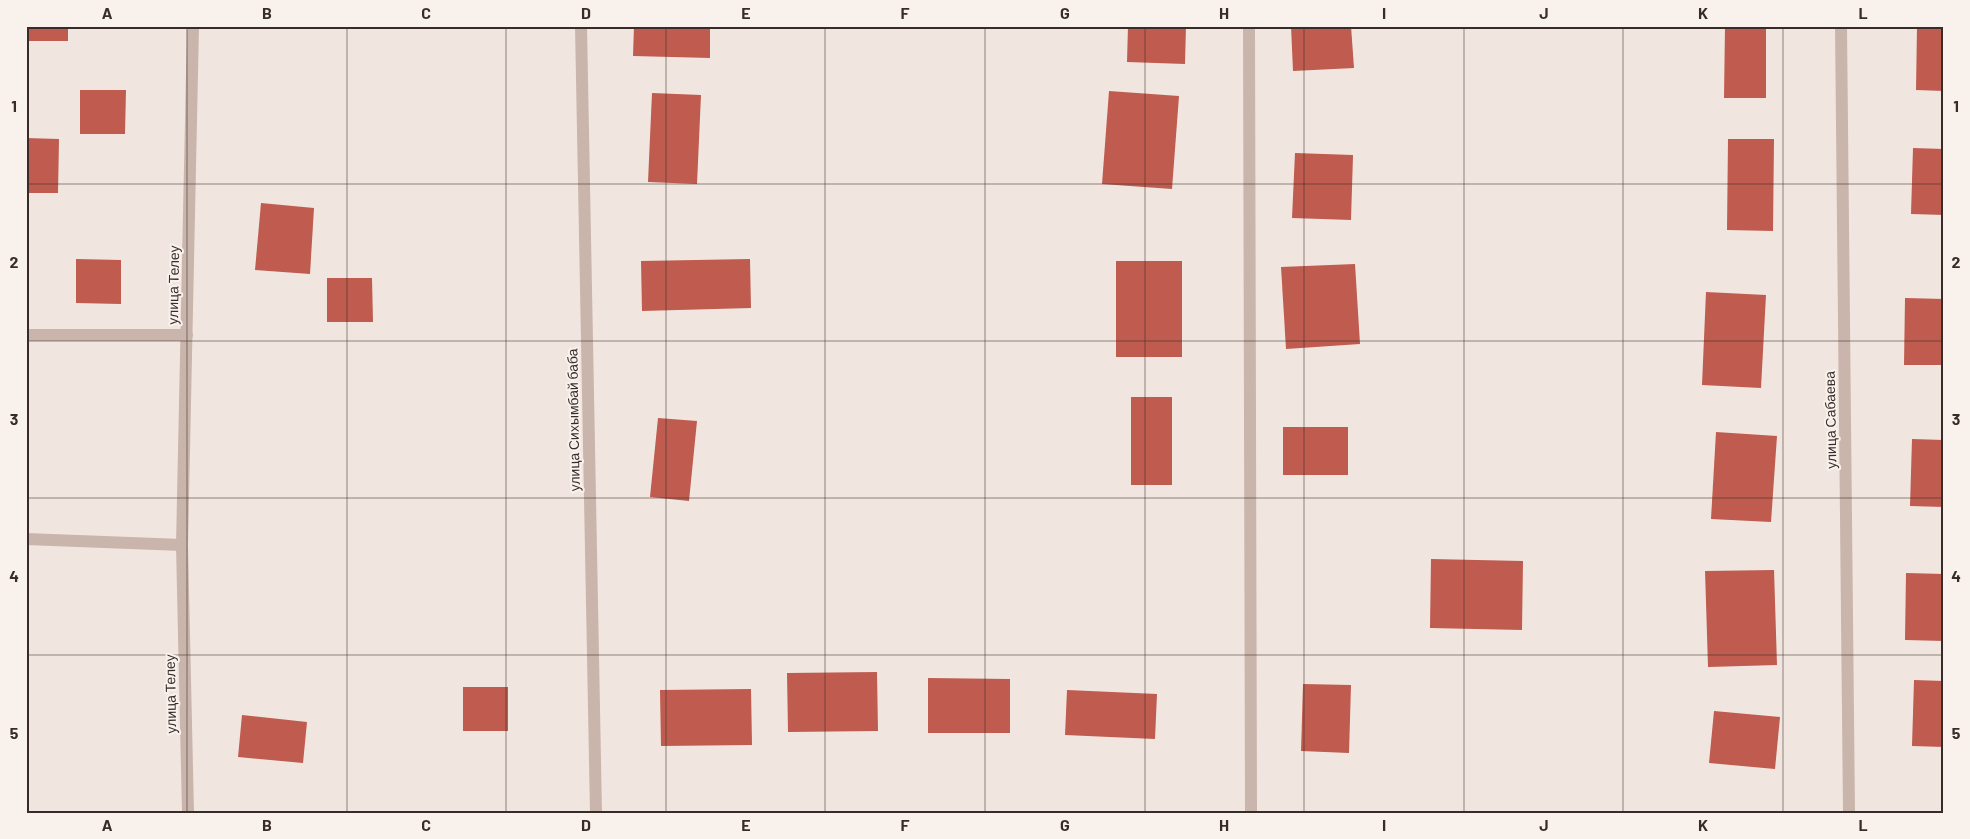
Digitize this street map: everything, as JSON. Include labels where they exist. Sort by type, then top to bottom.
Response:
[{"type":"street","name":"улица Телеу","points":[[188,813],[182,545],[193,26]]},
{"type":"street","name":"улица Сихымбай баба","points":[[581,26],[596,813]]},
{"type":"street","points":[[1249,26],[1251,813]]},
{"type":"street","name":"улица Сабаева","points":[[1841,26],[1849,813]]},
{"type":"street","points":[[26,335],[186,335]]},
{"type":"street","points":[[26,539],[182,545]]},
{"type":"building","points":[[26,26],[68,26],[68,41],[26,41]]},
{"type":"building","points":[[634,26],[710,26],[710,58],[633,56]]},
{"type":"building","points":[[1128,26],[1186,26],[1185,64],[1127,62]]},
{"type":"building","points":[[1291,26],[1351,26],[1354,68],[1293,71]]},
{"type":"building","points":[[1725,26],[1766,26],[1766,98],[1724,98]]},
{"type":"building","points":[[1917,26],[1944,26],[1944,91],[1916,90]]},
{"type":"building","points":[[80,90],[126,90],[125,134],[80,134]]},
{"type":"building","points":[[1109,91],[1179,96],[1172,189],[1102,184]]},
{"type":"building","points":[[652,93],[701,95],[697,184],[648,182]]},
{"type":"building","points":[[26,138],[59,139],[58,193],[26,193]]},
{"type":"building","points":[[1728,139],[1774,139],[1773,231],[1727,230]]},
{"type":"building","points":[[1913,148],[1944,149],[1944,215],[1911,214]]},
{"type":"building","points":[[1295,153],[1353,155],[1351,220],[1292,218]]},
{"type":"building","points":[[261,203],[314,208],[310,274],[255,270]]},
{"type":"building","points":[[76,259],[121,260],[121,304],[76,303]]},
{"type":"building","points":[[750,259],[751,308],[642,311],[641,261]]},
{"type":"building","points":[[1116,261],[1182,261],[1182,357],[1116,357]]},
{"type":"building","points":[[1355,264],[1360,344],[1286,349],[1281,267]]},
{"type":"building","points":[[327,278],[372,278],[373,322],[327,322]]},
{"type":"building","points":[[1706,292],[1766,295],[1761,388],[1702,385]]},
{"type":"building","points":[[1905,298],[1944,299],[1944,365],[1904,365]]},
{"type":"building","points":[[1131,397],[1172,397],[1172,485],[1131,485]]},
{"type":"building","points":[[658,418],[697,421],[689,501],[650,497]]},
{"type":"building","points":[[1283,427],[1348,427],[1348,475],[1283,475]]},
{"type":"building","points":[[1716,432],[1777,436],[1771,522],[1711,519]]},
{"type":"building","points":[[1912,439],[1944,440],[1944,507],[1910,506]]},
{"type":"building","points":[[1431,559],[1523,561],[1522,630],[1430,628]]},
{"type":"building","points":[[1774,570],[1777,665],[1708,667],[1705,571]]},
{"type":"building","points":[[1906,573],[1944,574],[1944,641],[1905,640]]},
{"type":"building","points":[[877,672],[878,731],[788,732],[787,673]]},
{"type":"building","points":[[928,678],[1010,679],[1010,733],[928,733]]},
{"type":"building","points":[[1914,680],[1944,681],[1944,747],[1912,746]]},
{"type":"building","points":[[1303,684],[1351,685],[1349,753],[1301,751]]},
{"type":"building","points":[[463,687],[508,687],[508,731],[463,731]]},
{"type":"building","points":[[751,689],[752,745],[661,746],[660,690]]},
{"type":"building","points":[[1067,690],[1157,694],[1155,739],[1065,735]]},
{"type":"building","points":[[1714,711],[1780,717],[1775,769],[1709,763]]},
{"type":"building","points":[[242,715],[307,722],[303,763],[238,757]]}]
